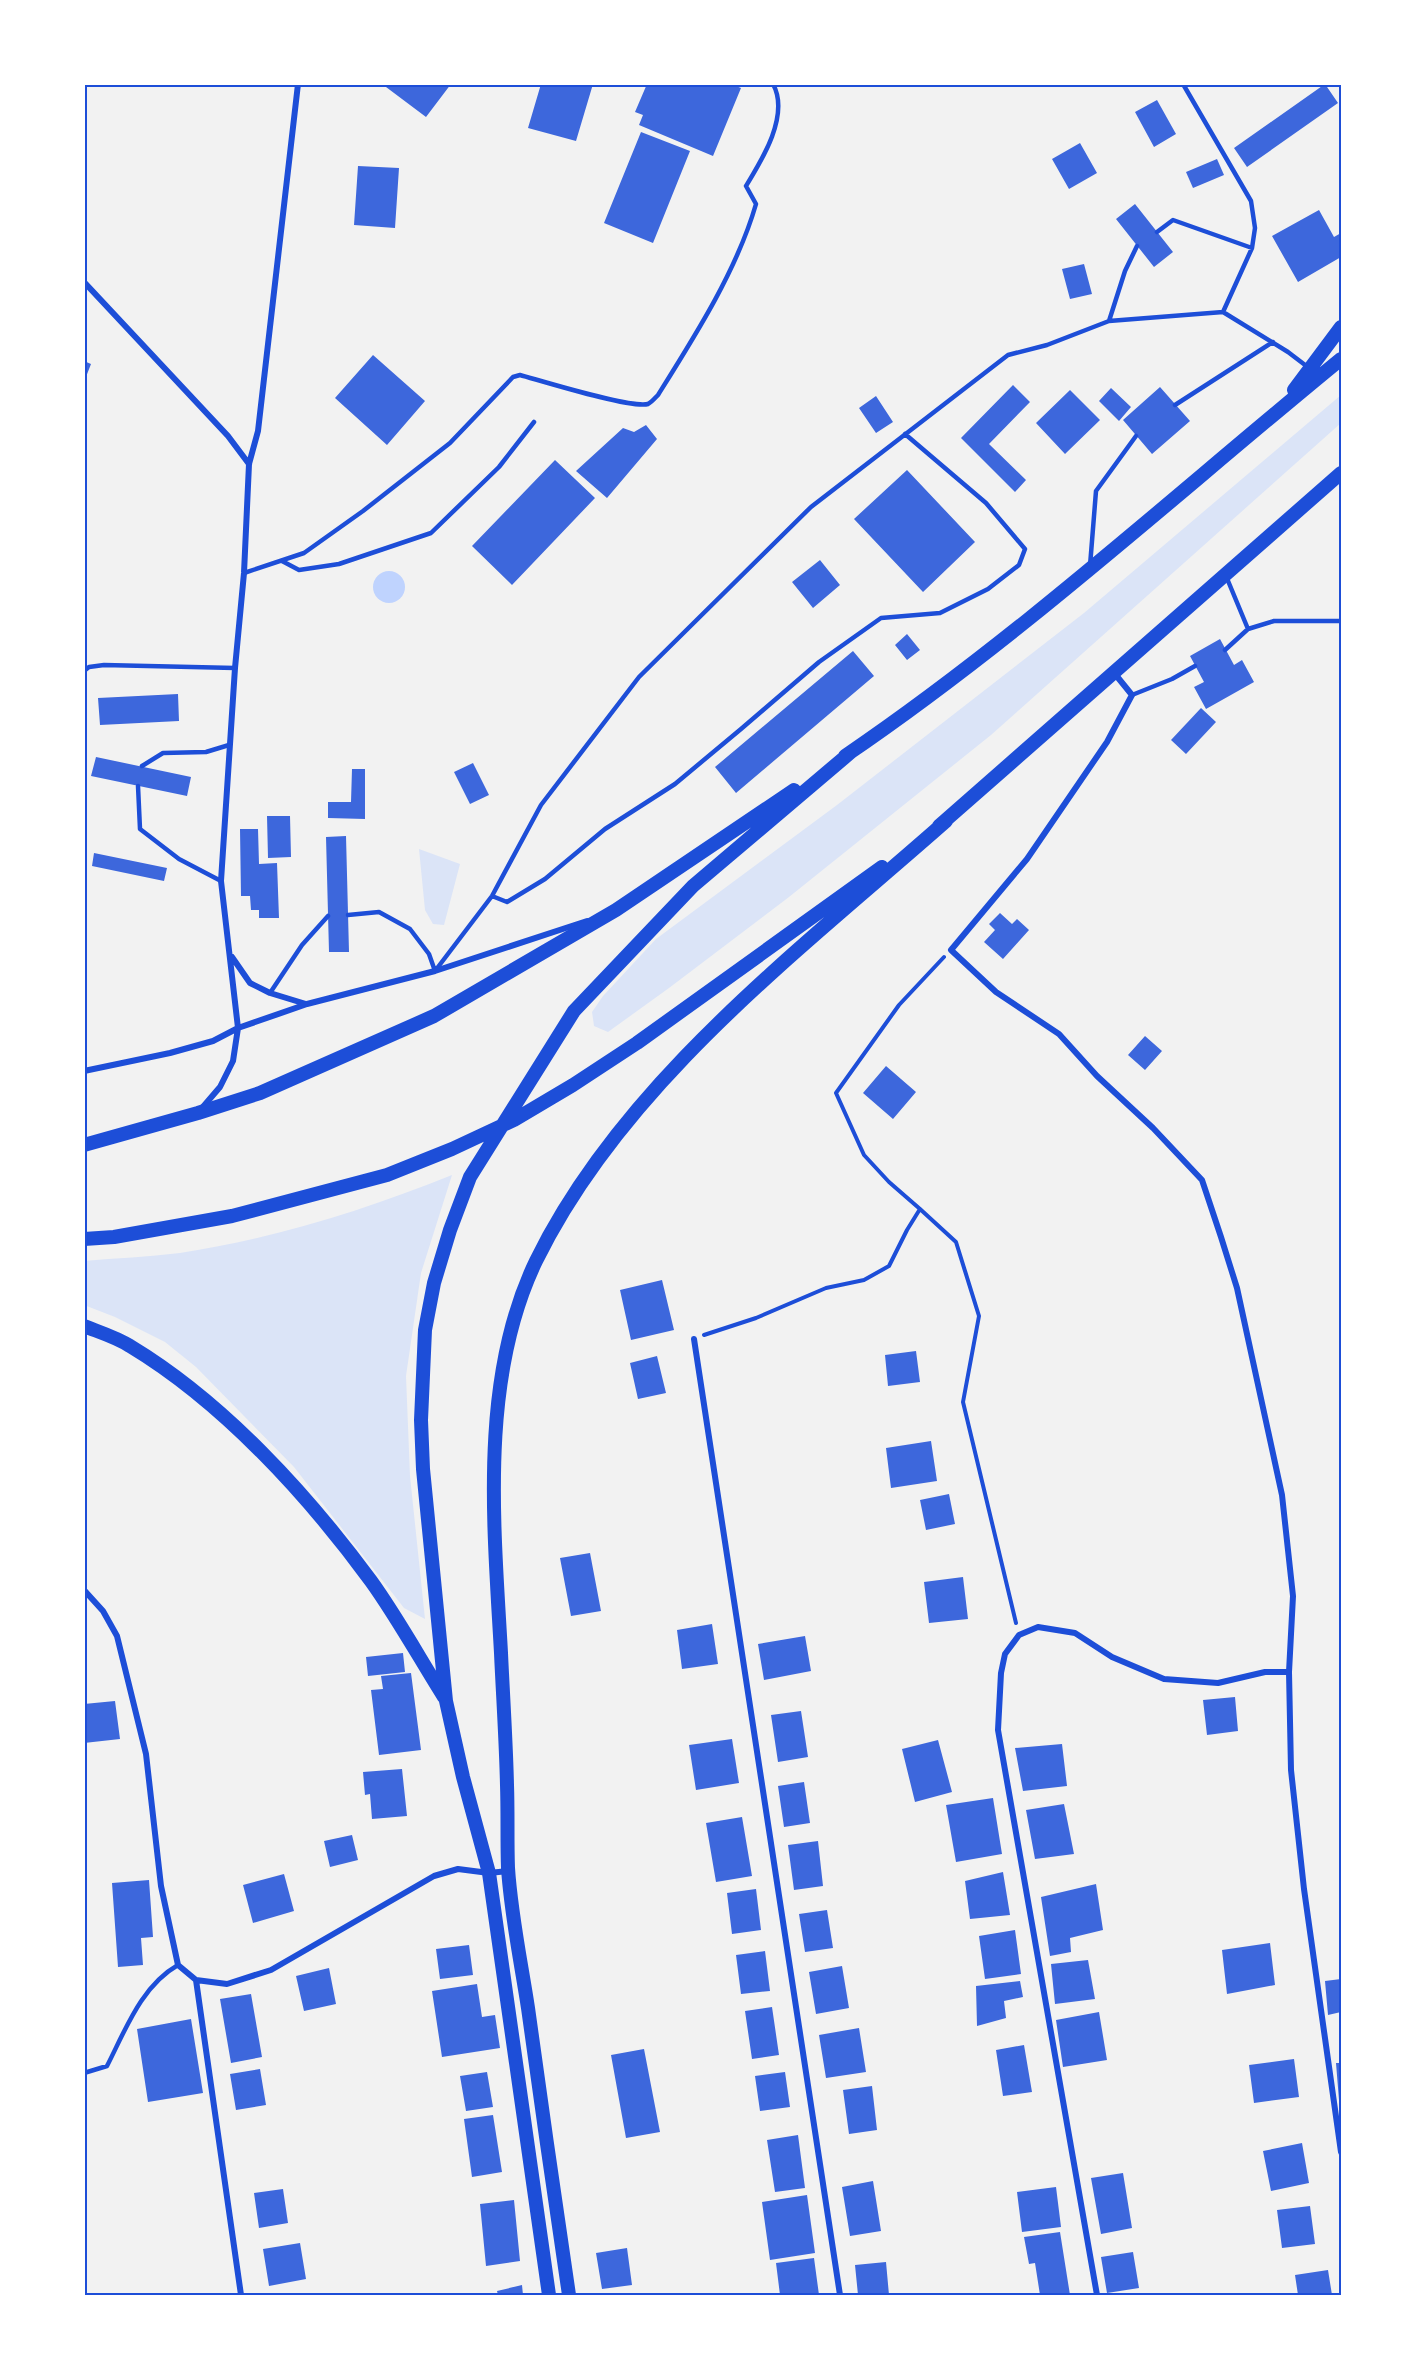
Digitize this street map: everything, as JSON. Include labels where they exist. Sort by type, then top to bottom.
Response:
[{"type":"highway","points":[[1277,411],[1341,327]]},
{"type":"highway","points":[[84,1145],[260,1093],[434,1016],[616,910],[851,752],[959,674],[1341,359]]},
{"type":"highway","points":[[569,2295],[508,1871],[507,1786],[497,1577],[496,1412],[508,1341],[519,1304],[536,1263],[555,1227],[590,1172],[664,1078],[738,1005],[1341,473]]},
{"type":"highway","points":[[1323,491],[1341,479]]},
{"type":"highway","points":[[549,2295],[489,1873],[463,1778],[446,1701],[425,1492],[421,1420],[425,1330],[434,1283],[450,1230],[470,1178],[574,1011],[693,886],[851,752]]},
{"type":"highway","points":[[84,1239],[114,1237],[232,1216],[387,1175],[452,1149],[514,1120],[637,1043],[946,821]]},
{"type":"highway","points":[[84,1326],[128,1344],[191,1387],[247,1438],[311,1507],[371,1582],[446,1701]]},
{"type":"street","points":[[198,1113],[220,1087],[233,1061],[238,1028],[221,880],[229,745],[244,573],[249,464],[258,431],[298,84]]},
{"type":"street","points":[[84,282],[228,436],[249,464]]},
{"type":"street","points":[[1115,674],[1132,694],[1107,742],[1027,859],[951,950],[996,993],[1059,1034],[1097,1076],[1153,1128],[1202,1180],[1237,1288],[1282,1495],[1293,1596],[1289,1672],[1292,1770],[1304,1889],[1341,2152]]},
{"type":"street","points":[[84,1071],[171,1053],[213,1041],[238,1028],[307,1004],[435,971],[616,910]]},
{"type":"street","points":[[230,955],[250,983],[270,993],[307,1004]]},
{"type":"street","points":[[694,1339],[840,2295]]},
{"type":"street","points":[[84,1590],[103,1611],[117,1636],[146,1754],[161,1886],[178,1965],[196,1980],[227,1984],[271,1970],[434,1876],[458,1869],[489,1873],[508,1871]]},
{"type":"street","points":[[1097,2295],[998,1730],[1001,1673],[1005,1654],[1019,1635],[1038,1627],[1075,1633],[1112,1657],[1164,1678],[1218,1683],[1265,1672],[1289,1672]]},
{"type":"street","points":[[196,1980],[241,2295]]},
{"type":"lane","points":[[244,573],[303,554],[363,511],[450,443],[513,377],[520,375],[607,399],[642,405],[650,403],[658,395],[701,326],[750,227],[756,204],[746,186],[769,148],[777,114],[777,91],[773,84]]},
{"type":"lane","points":[[1183,84],[1251,201],[1255,228],[1252,248],[1223,312]]},
{"type":"lane","points":[[1157,232],[1173,220],[1252,248]]},
{"type":"lane","points":[[1109,321],[1125,271],[1137,246]]},
{"type":"lane","points":[[435,971],[492,896],[541,805],[639,677],[811,507],[1008,355],[1047,345],[1109,321],[1223,312],[1273,342],[1310,369]]},
{"type":"lane","points":[[1175,405],[1273,342]]},
{"type":"lane","points":[[282,561],[299,570],[339,564],[431,533],[499,467],[534,422]]},
{"type":"lane","points":[[492,896],[507,902],[545,879],[605,829],[675,784],[819,662],[881,618],[940,613],[988,589],[1019,565],[1026,549],[986,503],[906,434]]},
{"type":"lane","points":[[1089,569],[1096,490],[1136,436]]},
{"type":"lane","points":[[1226,574],[1248,629]]},
{"type":"lane","points":[[1225,650],[1248,629],[1274,621],[1341,621]]},
{"type":"lane","points":[[84,670],[104,665],[235,668]]},
{"type":"lane","points":[[1132,694],[1172,679],[1196,666]]},
{"type":"lane","points":[[142,766],[163,753],[206,752],[229,745]]},
{"type":"lane","points":[[138,786],[140,829],[179,859],[221,880]]},
{"type":"lane","points":[[348,915],[379,912],[410,929],[429,954],[435,971]]},
{"type":"lane","points":[[270,993],[302,945],[328,916]]},
{"type":"lane","points":[[84,2073],[107,2066],[142,1999],[163,1974],[178,1965]]},
{"type":"path","points":[[951,950],[899,1005],[836,1093],[864,1155],[889,1182],[956,1242],[979,1316],[963,1402],[1019,1635]]},
{"type":"path","points":[[694,1339],[756,1317],[826,1288],[864,1280],[889,1266],[920,1209]]},
{"type":"shaded area","points":[[1341,395],[1341,423],[991,735],[789,897],[669,988],[608,1032],[594,1026],[592,1012],[603,996],[656,939],[837,805],[1084,613]]},
{"type":"shaded area","points":[[419,849],[460,864],[444,925],[433,924],[425,910]]},
{"type":"shaded area","points":[[452,1175],[421,1273],[406,1376],[410,1476],[425,1619],[404,1608],[294,1467],[196,1367],[165,1342],[115,1317],[84,1305],[84,1261],[180,1253],[250,1240],[318,1222]]},
{"type":"water","points":[[389,571],[400,576],[405,587],[400,598],[389,603],[378,598],[373,587],[378,576]]},
{"type":"building","points":[[382,84],[451,84],[426,117]]},
{"type":"building","points":[[541,84],[593,84],[576,141],[528,128]]},
{"type":"building","points":[[647,84],[731,84],[741,88],[713,156],[639,125],[643,115],[635,112]]},
{"type":"building","points":[[1325,84],[1338,103],[1247,167],[1234,148]]},
{"type":"building","points":[[1157,100],[1176,134],[1154,147],[1135,112]]},
{"type":"building","points":[[641,132],[690,151],[653,243],[604,223]]},
{"type":"building","points":[[1080,143],[1097,173],[1069,189],[1052,159]]},
{"type":"building","points":[[1217,159],[1224,175],[1193,188],[1186,172]]},
{"type":"building","points":[[358,166],[399,168],[395,228],[354,225]]},
{"type":"building","points":[[1135,204],[1173,252],[1154,267],[1116,219]]},
{"type":"building","points":[[1319,210],[1334,237],[1341,233],[1341,257],[1298,282],[1272,236]]},
{"type":"building","points":[[1084,264],[1092,294],[1070,299],[1062,269]]},
{"type":"building","points":[[373,355],[425,401],[387,445],[335,398]]},
{"type":"building","points":[[84,361],[91,364],[84,382]]},
{"type":"building","points":[[1013,385],[1030,402],[989,444],[1026,480],[1015,492],[961,438]]},
{"type":"building","points":[[1160,387],[1190,421],[1152,454],[1123,420]]},
{"type":"building","points":[[1111,388],[1131,407],[1119,421],[1099,401]]},
{"type":"building","points":[[1070,390],[1100,420],[1065,454],[1036,423]]},
{"type":"building","points":[[876,396],[893,422],[876,433],[859,408]]},
{"type":"building","points":[[646,425],[657,439],[607,498],[576,471],[623,428],[634,432]]},
{"type":"building","points":[[555,460],[595,498],[512,585],[472,546]]},
{"type":"building","points":[[907,470],[975,542],[923,592],[854,519]]},
{"type":"building","points":[[820,560],[840,585],[813,608],[792,582]]},
{"type":"building","points":[[907,634],[920,650],[907,660],[895,645]]},
{"type":"building","points":[[1220,639],[1234,665],[1242,660],[1254,682],[1206,709],[1194,687],[1204,682],[1190,656]]},
{"type":"building","points":[[853,651],[874,676],[736,793],[715,767]]},
{"type":"building","points":[[178,694],[179,721],[100,725],[98,698]]},
{"type":"building","points":[[1201,708],[1216,722],[1186,754],[1171,740]]},
{"type":"building","points":[[96,757],[191,777],[187,796],[91,776]]},
{"type":"building","points":[[473,763],[489,795],[470,804],[454,772]]},
{"type":"building","points":[[352,769],[365,769],[365,819],[328,818],[328,802],[351,802]]},
{"type":"building","points":[[267,816],[290,816],[291,857],[268,858]]},
{"type":"building","points":[[240,829],[258,829],[259,864],[277,863],[279,918],[259,918],[259,910],[251,910],[250,896],[241,896]]},
{"type":"building","points":[[346,836],[349,952],[329,952],[326,837]]},
{"type":"building","points":[[94,853],[167,868],[164,881],[92,866]]},
{"type":"building","points":[[1000,913],[1012,924],[1017,919],[1029,930],[1003,959],[984,942],[995,930],[989,924]]},
{"type":"building","points":[[1145,1036],[1162,1051],[1145,1070],[1128,1055]]},
{"type":"building","points":[[886,1066],[916,1092],[893,1119],[863,1093]]},
{"type":"building","points":[[662,1280],[674,1330],[631,1340],[620,1290]]},
{"type":"building","points":[[916,1351],[920,1382],[888,1386],[885,1355]]},
{"type":"building","points":[[657,1356],[666,1393],[638,1399],[630,1363]]},
{"type":"building","points":[[931,1441],[937,1481],[891,1488],[886,1448]]},
{"type":"building","points":[[949,1494],[955,1524],[926,1530],[920,1500]]},
{"type":"building","points":[[590,1553],[601,1611],[571,1616],[560,1558]]},
{"type":"building","points":[[963,1577],[968,1619],[929,1623],[924,1582]]},
{"type":"building","points":[[712,1624],[718,1664],[682,1669],[677,1630]]},
{"type":"building","points":[[805,1636],[811,1671],[764,1680],[758,1644]]},
{"type":"building","points":[[403,1653],[405,1672],[368,1676],[366,1657]]},
{"type":"building","points":[[411,1673],[421,1750],[379,1755],[371,1690],[383,1689],[381,1676]]},
{"type":"building","points":[[1235,1697],[1238,1731],[1207,1735],[1203,1700]]},
{"type":"building","points":[[115,1701],[120,1739],[84,1743],[84,1704]]},
{"type":"building","points":[[801,1711],[808,1757],[778,1762],[771,1715]]},
{"type":"building","points":[[732,1739],[739,1783],[696,1790],[689,1745]]},
{"type":"building","points":[[938,1740],[952,1792],[915,1802],[902,1749]]},
{"type":"building","points":[[1062,1744],[1067,1786],[1023,1791],[1015,1748]]},
{"type":"building","points":[[402,1769],[407,1816],[372,1819],[370,1794],[365,1795],[363,1772]]},
{"type":"building","points":[[804,1782],[810,1823],[784,1827],[778,1786]]},
{"type":"building","points":[[993,1798],[1002,1854],[956,1862],[946,1805]]},
{"type":"building","points":[[1064,1804],[1074,1854],[1035,1859],[1026,1810]]},
{"type":"building","points":[[742,1817],[752,1876],[716,1882],[706,1823]]},
{"type":"building","points":[[352,1835],[358,1860],[330,1867],[324,1841]]},
{"type":"building","points":[[818,1841],[823,1886],[794,1890],[788,1845]]},
{"type":"building","points":[[1003,1872],[1010,1915],[970,1919],[965,1881]]},
{"type":"building","points":[[284,1874],[294,1911],[253,1923],[243,1885]]},
{"type":"building","points":[[149,1880],[153,1937],[141,1938],[143,1965],[118,1967],[112,1883]]},
{"type":"building","points":[[1096,1884],[1103,1930],[1070,1938],[1071,1952],[1050,1956],[1041,1897]]},
{"type":"building","points":[[756,1889],[761,1930],[732,1934],[727,1893]]},
{"type":"building","points":[[827,1910],[833,1948],[805,1952],[799,1914]]},
{"type":"building","points":[[1015,1930],[1021,1974],[985,1979],[979,1936]]},
{"type":"building","points":[[1270,1943],[1275,1985],[1227,1994],[1222,1950]]},
{"type":"building","points":[[469,1945],[473,1975],[440,1979],[436,1949]]},
{"type":"building","points":[[765,1951],[770,1991],[741,1994],[736,1955]]},
{"type":"building","points":[[1088,1960],[1095,1999],[1055,2004],[1051,1964]]},
{"type":"building","points":[[842,1966],[849,2008],[816,2014],[809,1972]]},
{"type":"building","points":[[329,1968],[336,2004],[304,2011],[296,1976]]},
{"type":"building","points":[[1341,1979],[1341,2012],[1328,2015],[1325,1981]]},
{"type":"building","points":[[1020,1981],[1023,1997],[1004,2001],[1006,2018],[977,2026],[976,1986]]},
{"type":"building","points":[[477,1984],[482,2017],[495,2015],[500,2048],[442,2057],[432,1991]]},
{"type":"building","points":[[251,1994],[262,2057],[231,2063],[220,1999]]},
{"type":"building","points":[[772,2007],[779,2055],[752,2059],[745,2011]]},
{"type":"building","points":[[1099,2012],[1107,2060],[1063,2067],[1056,2020]]},
{"type":"building","points":[[191,2019],[203,2093],[148,2102],[137,2029]]},
{"type":"building","points":[[859,2028],[866,2072],[826,2078],[819,2035]]},
{"type":"building","points":[[1024,2045],[1032,2092],[1003,2096],[996,2050]]},
{"type":"building","points":[[644,2049],[660,2132],[626,2138],[611,2055]]},
{"type":"building","points":[[1294,2059],[1299,2097],[1254,2103],[1249,2065]]},
{"type":"building","points":[[1336,2063],[1341,2063],[1341,2100],[1339,2100]]},
{"type":"building","points":[[260,2069],[266,2105],[236,2110],[230,2074]]},
{"type":"building","points":[[487,2072],[493,2107],[466,2111],[460,2076]]},
{"type":"building","points":[[785,2072],[790,2107],[760,2111],[755,2076]]},
{"type":"building","points":[[872,2086],[877,2130],[849,2134],[843,2090]]},
{"type":"building","points":[[493,2115],[502,2172],[472,2177],[464,2119]]},
{"type":"building","points":[[798,2135],[805,2188],[775,2192],[767,2140]]},
{"type":"building","points":[[1302,2143],[1309,2183],[1271,2191],[1263,2151]]},
{"type":"building","points":[[1123,2173],[1132,2228],[1101,2234],[1091,2178]]},
{"type":"building","points":[[873,2181],[881,2231],[850,2236],[842,2187]]},
{"type":"building","points":[[1056,2187],[1061,2227],[1022,2232],[1017,2192]]},
{"type":"building","points":[[283,2189],[288,2223],[259,2228],[254,2193]]},
{"type":"building","points":[[807,2195],[815,2253],[770,2260],[762,2202]]},
{"type":"building","points":[[514,2200],[520,2261],[486,2266],[480,2204]]},
{"type":"building","points":[[1310,2206],[1315,2244],[1282,2248],[1277,2210]]},
{"type":"building","points":[[1060,2232],[1070,2295],[1040,2295],[1035,2263],[1029,2264],[1024,2237]]},
{"type":"building","points":[[300,2243],[306,2279],[269,2286],[263,2249]]},
{"type":"building","points":[[627,2248],[632,2285],[602,2289],[596,2253]]},
{"type":"building","points":[[1133,2252],[1139,2288],[1107,2293],[1101,2257]]},
{"type":"building","points":[[814,2258],[819,2295],[780,2295],[776,2263]]},
{"type":"building","points":[[886,2262],[889,2295],[858,2295],[855,2265]]},
{"type":"building","points":[[1328,2270],[1332,2295],[1298,2295],[1295,2275]]},
{"type":"building","points":[[522,2285],[523,2295],[498,2295],[497,2291]]}]
